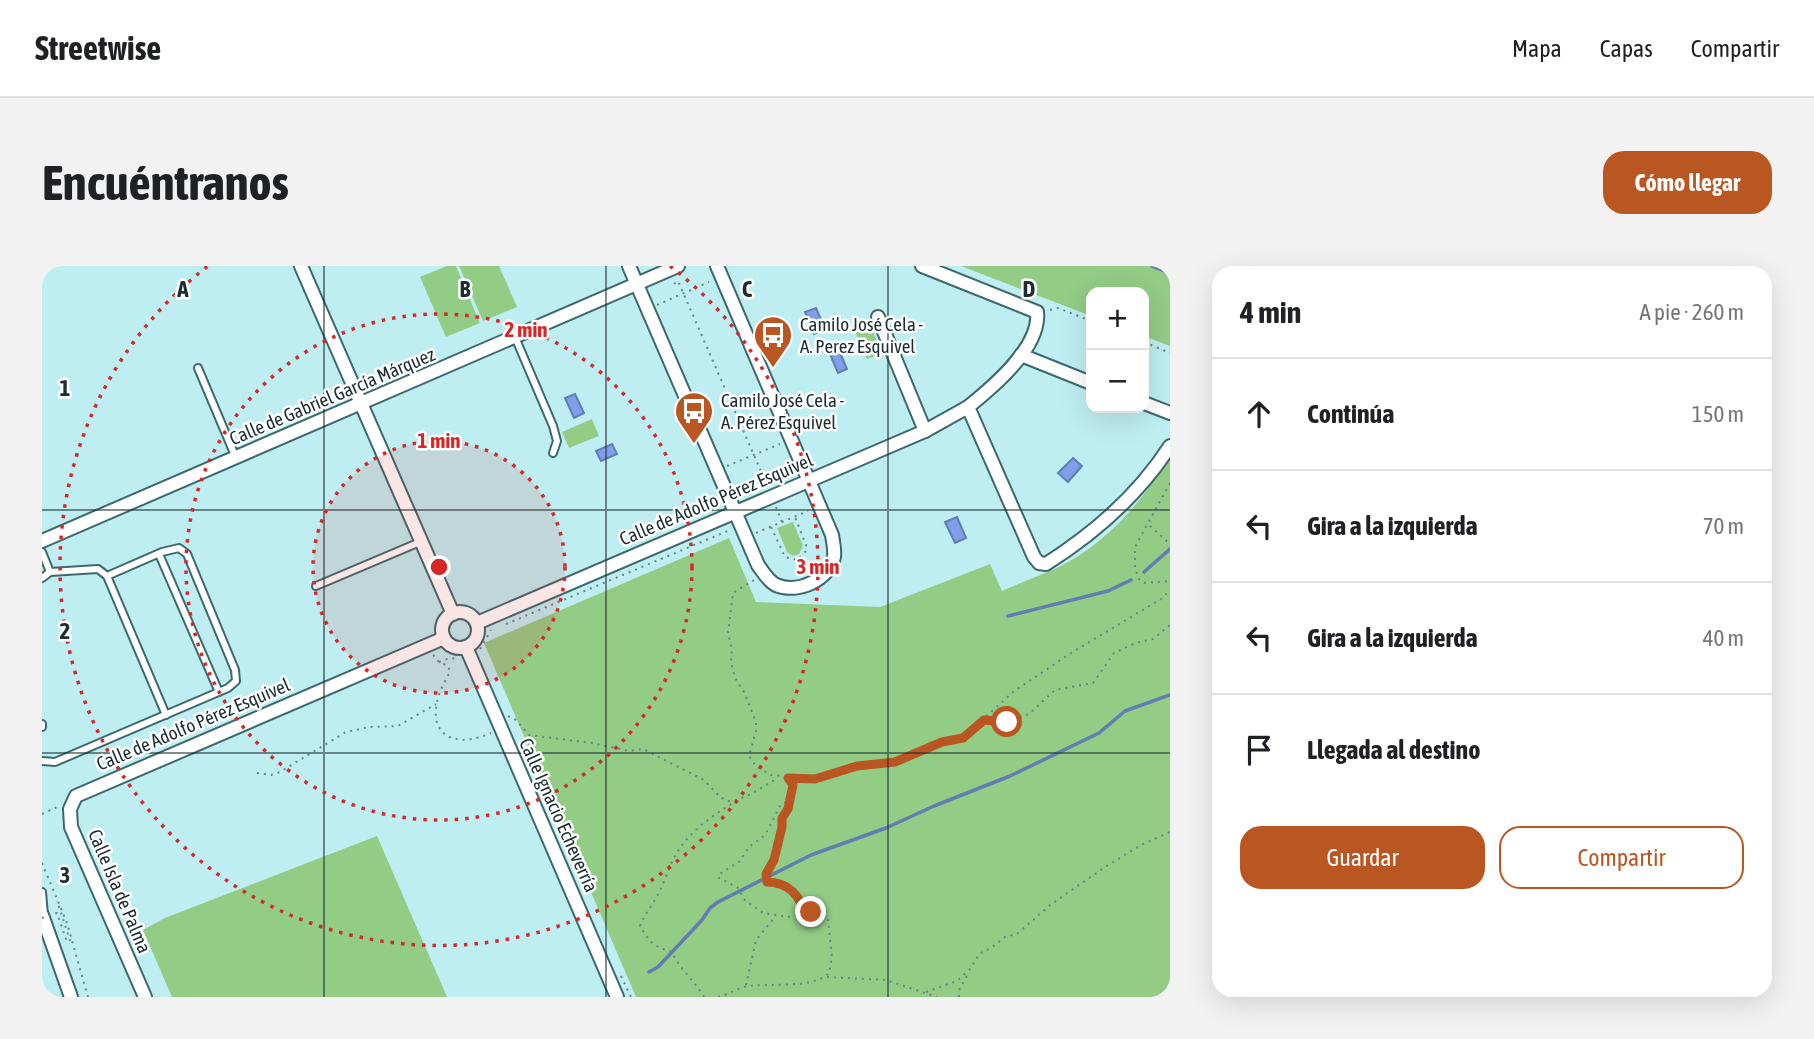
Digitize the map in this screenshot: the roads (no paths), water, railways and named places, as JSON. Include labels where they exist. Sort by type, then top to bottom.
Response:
[{"type":"street","points":[[301,266],[453,614]]},
{"type":"street","points":[[629,266],[734,512],[764,573],[776,585],[802,586],[815,582],[825,573],[834,558],[832,535],[717,266]]},
{"type":"street","name":"Calle de Gabriel García Márquez","points":[[42,541],[362,405],[678,266]]},
{"type":"street","name":"Calle de Adolfo Pérez Esquivel","points":[[477,623],[925,431],[968,407],[1006,373],[1021,355],[1038,323],[1037,312],[922,266]]},
{"type":"street","points":[[878,317],[925,431]]},
{"type":"street","points":[[1021,355],[1086,381]]},
{"type":"street","points":[[1149,405],[1170,413]]},
{"type":"street","points":[[968,407],[1039,563],[1046,564],[1081,542],[1144,481],[1170,446]]},
{"type":"street","points":[[464,613],[477,623],[477,638],[466,647],[455,648],[444,638],[443,625],[453,614],[464,613]]},
{"type":"street","name":"Calle de Adolfo Pérez Esquivel","points":[[74,799],[82,793],[444,638]]},
{"type":"street","name":"Calle Ignacio Echeverría","points":[[466,647],[506,728],[617,997]]},
{"type":"street","name":"Calle Isla de Palma","points":[[74,799],[69,814],[71,827],[145,997]]},
{"type":"street","points":[[43,918],[71,997]]},
{"type":"lane","points":[[516,337],[553,426],[557,441],[553,453]]},
{"type":"lane","points":[[198,368],[236,458]]},
{"type":"lane","points":[[316,586],[420,542]]},
{"type":"lane","points":[[42,761],[55,762],[219,692],[236,681],[235,670],[187,554],[179,548],[107,576]]},
{"type":"lane","points":[[42,552],[50,572]]},
{"type":"lane","points":[[159,554],[219,692]]},
{"type":"lane","points":[[42,578],[50,572],[98,569],[107,576],[166,715]]},
{"type":"lane","points":[[42,892],[43,918]]},
{"type":"water","points":[[816,308],[825,329],[814,334],[805,312]]},
{"type":"water","points":[[838,348],[847,369],[838,373],[829,352]]},
{"type":"water","points":[[575,394],[584,413],[574,418],[565,398]]},
{"type":"water","points":[[612,444],[617,454],[601,461],[596,451]]},
{"type":"water","points":[[1073,458],[1082,466],[1068,482],[1058,473]]},
{"type":"water","points":[[957,517],[966,538],[955,543],[945,522]]},
{"type":"waterway","points":[[1152,266],[1170,273]]},
{"type":"waterway","points":[[1144,572],[1170,549]]},
{"type":"waterway","points":[[1008,616],[1108,591],[1131,580]]},
{"type":"waterway","points":[[649,972],[658,967],[718,902],[811,855],[886,828],[1010,776],[1099,733],[1125,711],[1170,695]]},
{"type":"place","name":"Camilo José Cela - A. Perez Esquivel","points":[[773,369]]},
{"type":"place","name":"Camilo José Cela - A. Pérez Esquivel","points":[[694,445]]}]
